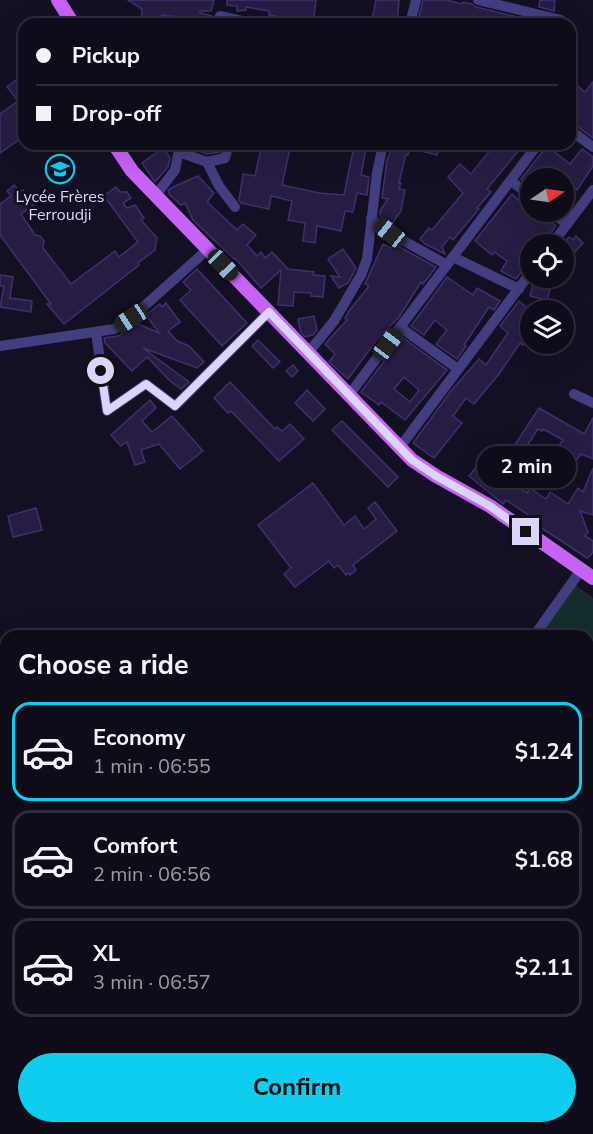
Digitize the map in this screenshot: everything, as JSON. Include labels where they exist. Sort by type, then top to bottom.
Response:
[{"type":"main road","points":[[57,0],[70,18]]},
{"type":"main road","points":[[118,150],[132,171],[412,460],[476,498],[588,571]]},
{"type":"street","points":[[412,18],[416,0]]},
{"type":"street","points":[[478,0],[553,18]]},
{"type":"street","points":[[576,134],[593,147]]},
{"type":"street","points":[[156,195],[175,170],[180,150]]},
{"type":"street","points":[[184,150],[207,162],[219,186],[235,207]]},
{"type":"street","points":[[207,162],[225,158],[227,150]]},
{"type":"street","points":[[308,353],[334,321],[361,275],[367,259],[382,150]]},
{"type":"street","points":[[349,395],[534,150]]},
{"type":"street","points":[[511,181],[520,188]]},
{"type":"street","points":[[560,234],[593,190]]},
{"type":"street","points":[[371,219],[390,233],[519,289],[400,447]]},
{"type":"street","points":[[0,346],[114,329],[131,318],[208,249]]},
{"type":"street","points":[[96,332],[107,411],[146,384],[175,406],[269,312]]},
{"type":"street","points":[[400,327],[458,369]]},
{"type":"street","points":[[574,394],[593,403]]},
{"type":"street","points":[[539,630],[588,571]]},
{"type":"green space","points":[[576,585],[593,598],[593,630],[543,630]]},
{"type":"building","points":[[128,0],[214,0],[211,11],[200,11],[200,13],[212,16],[212,18],[180,18],[162,15],[162,18],[141,18],[142,9]]},
{"type":"building","points":[[227,0],[316,0],[314,18],[281,18],[269,15],[269,11],[246,7],[246,10],[237,11],[237,6],[227,5]]},
{"type":"building","points":[[376,0],[399,0],[398,18],[372,18]]},
{"type":"building","points":[[423,0],[446,0],[472,4],[522,18],[423,18],[419,17]]},
{"type":"building","points":[[540,0],[555,0],[554,11],[539,7]]},
{"type":"building","points":[[18,79],[18,101],[7,87]]},
{"type":"building","points":[[593,82],[593,138],[576,125],[576,85],[585,92]]},
{"type":"building","points":[[18,101],[16,111],[18,114],[18,140],[0,153],[0,114]]},
{"type":"building","points":[[582,149],[593,157],[593,166],[577,190],[574,168],[530,168],[544,150],[552,150],[570,164]]},
{"type":"building","points":[[160,150],[164,150],[170,158],[168,167],[155,182],[142,163]]},
{"type":"building","points":[[196,150],[220,150],[219,152],[207,154]]},
{"type":"building","points":[[261,150],[290,150],[282,185],[319,193],[344,195],[353,150],[366,150],[361,175],[369,177],[367,195],[357,193],[353,212],[345,211],[341,231],[317,226],[315,243],[303,241],[305,223],[288,220],[292,201],[271,196],[269,209],[241,203],[239,200],[243,174],[255,176]]},
{"type":"building","points":[[391,150],[409,150],[408,155],[406,154],[399,183],[401,183],[399,189],[405,190],[401,211],[391,225],[380,216],[380,211],[388,199],[382,198],[387,160]]},
{"type":"building","points":[[418,150],[438,150],[437,155]]},
{"type":"building","points":[[490,150],[519,150],[487,189],[491,192],[477,208],[479,209],[453,240],[450,237],[442,247],[445,254],[420,239],[429,228],[432,230],[463,193],[448,177],[460,164],[471,174]]},
{"type":"building","points":[[198,176],[214,193],[207,202],[237,230],[243,224],[256,235],[247,245],[257,256],[261,252],[265,258],[272,252],[288,269],[314,272],[313,275],[325,276],[323,297],[311,296],[311,293],[294,292],[293,306],[278,305],[281,270],[261,288],[235,258],[193,220],[185,203],[181,205],[170,195],[168,191],[171,188]]},
{"type":"building","points":[[14,185],[20,192],[23,190],[34,205],[21,214],[35,235],[40,236],[44,241],[43,248],[71,284],[115,251],[119,257],[138,242],[104,196],[116,187],[120,192],[127,192],[131,198],[123,203],[127,208],[135,205],[144,218],[141,220],[157,238],[155,250],[64,324],[47,304],[51,304],[0,235],[0,204],[11,196],[7,191]]},
{"type":"building","points":[[512,194],[520,202],[520,222],[550,222],[556,226],[550,234],[520,234],[520,274],[516,279],[501,271],[507,261],[494,252],[492,255],[475,241]]},
{"type":"building","points":[[576,236],[583,243],[574,253]]},
{"type":"building","points":[[383,244],[391,248],[394,244],[436,267],[423,284],[421,282],[399,317],[376,341],[348,379],[329,362],[335,354],[325,344],[347,320],[345,318],[349,311],[369,286],[365,284]]},
{"type":"building","points":[[343,249],[356,268],[348,283],[339,288],[331,276],[340,277],[328,259]]},
{"type":"building","points":[[197,269],[247,323],[222,346],[180,300],[191,290],[183,282]]},
{"type":"building","points":[[0,275],[13,277],[10,298],[32,301],[31,312],[0,307],[4,286],[0,286]]},
{"type":"building","points":[[447,277],[473,295],[477,288],[500,301],[494,310],[489,307],[457,359],[436,344],[447,330],[435,320],[424,335],[411,326]]},
{"type":"building","points":[[532,288],[550,289],[547,300],[530,296]]},
{"type":"building","points":[[519,301],[520,343],[499,374],[474,404],[466,398],[453,416],[462,423],[434,458],[413,443],[451,391],[479,359],[486,365],[508,333],[500,326]]},
{"type":"building","points":[[166,303],[180,322],[168,331],[177,341],[189,346],[204,362],[197,368],[143,348],[189,382],[181,389],[147,357],[132,371],[105,343],[104,338],[118,336],[136,323],[159,333],[146,315],[160,304],[162,307]]},
{"type":"building","points":[[314,316],[317,330],[313,335],[305,337],[301,333],[298,319]]},
{"type":"building","points":[[402,337],[447,370],[405,420],[381,402],[379,405],[361,392]],"holes":[[[404,377],[419,390],[410,402],[394,389]]]},
{"type":"building","points":[[258,340],[280,362],[273,368],[252,346]]},
{"type":"building","points":[[293,365],[298,371],[292,377],[286,371]]},
{"type":"building","points":[[230,382],[275,429],[277,427],[282,431],[290,424],[304,439],[279,461],[231,411],[228,413],[214,398]]},
{"type":"building","points":[[307,390],[325,409],[313,421],[295,403]]},
{"type":"building","points":[[150,400],[156,408],[142,421],[152,432],[172,416],[203,451],[180,469],[159,444],[141,450],[145,462],[135,465],[127,442],[121,446],[111,435]]},
{"type":"building","points":[[539,408],[584,434],[593,418],[593,459],[581,454],[564,477],[552,468],[555,464],[548,460],[563,440],[543,429],[542,431],[538,429],[523,452],[514,446]]},
{"type":"building","points":[[342,421],[398,477],[388,487],[332,430]]},
{"type":"building","points":[[483,459],[527,493],[530,488],[546,499],[550,492],[568,504],[578,488],[583,492],[593,468],[593,515],[580,511],[588,532],[585,536],[593,541],[593,552],[590,556],[587,558],[531,521],[533,518],[506,500],[503,504],[469,476]]},
{"type":"building","points":[[313,483],[344,525],[355,516],[364,529],[376,519],[368,508],[375,502],[397,531],[353,565],[356,570],[350,575],[349,573],[346,575],[338,565],[334,568],[329,561],[295,587],[284,574],[291,568],[258,525]]},
{"type":"building","points":[[36,508],[42,530],[13,537],[8,516]]},
{"type":"place","name":"Lycée Frères Ferroudji","points":[[60,169]]},
{"type":"route","points":[[101,371],[107,411],[146,384],[175,406],[269,312],[412,460],[490,506],[526,532]]}]
